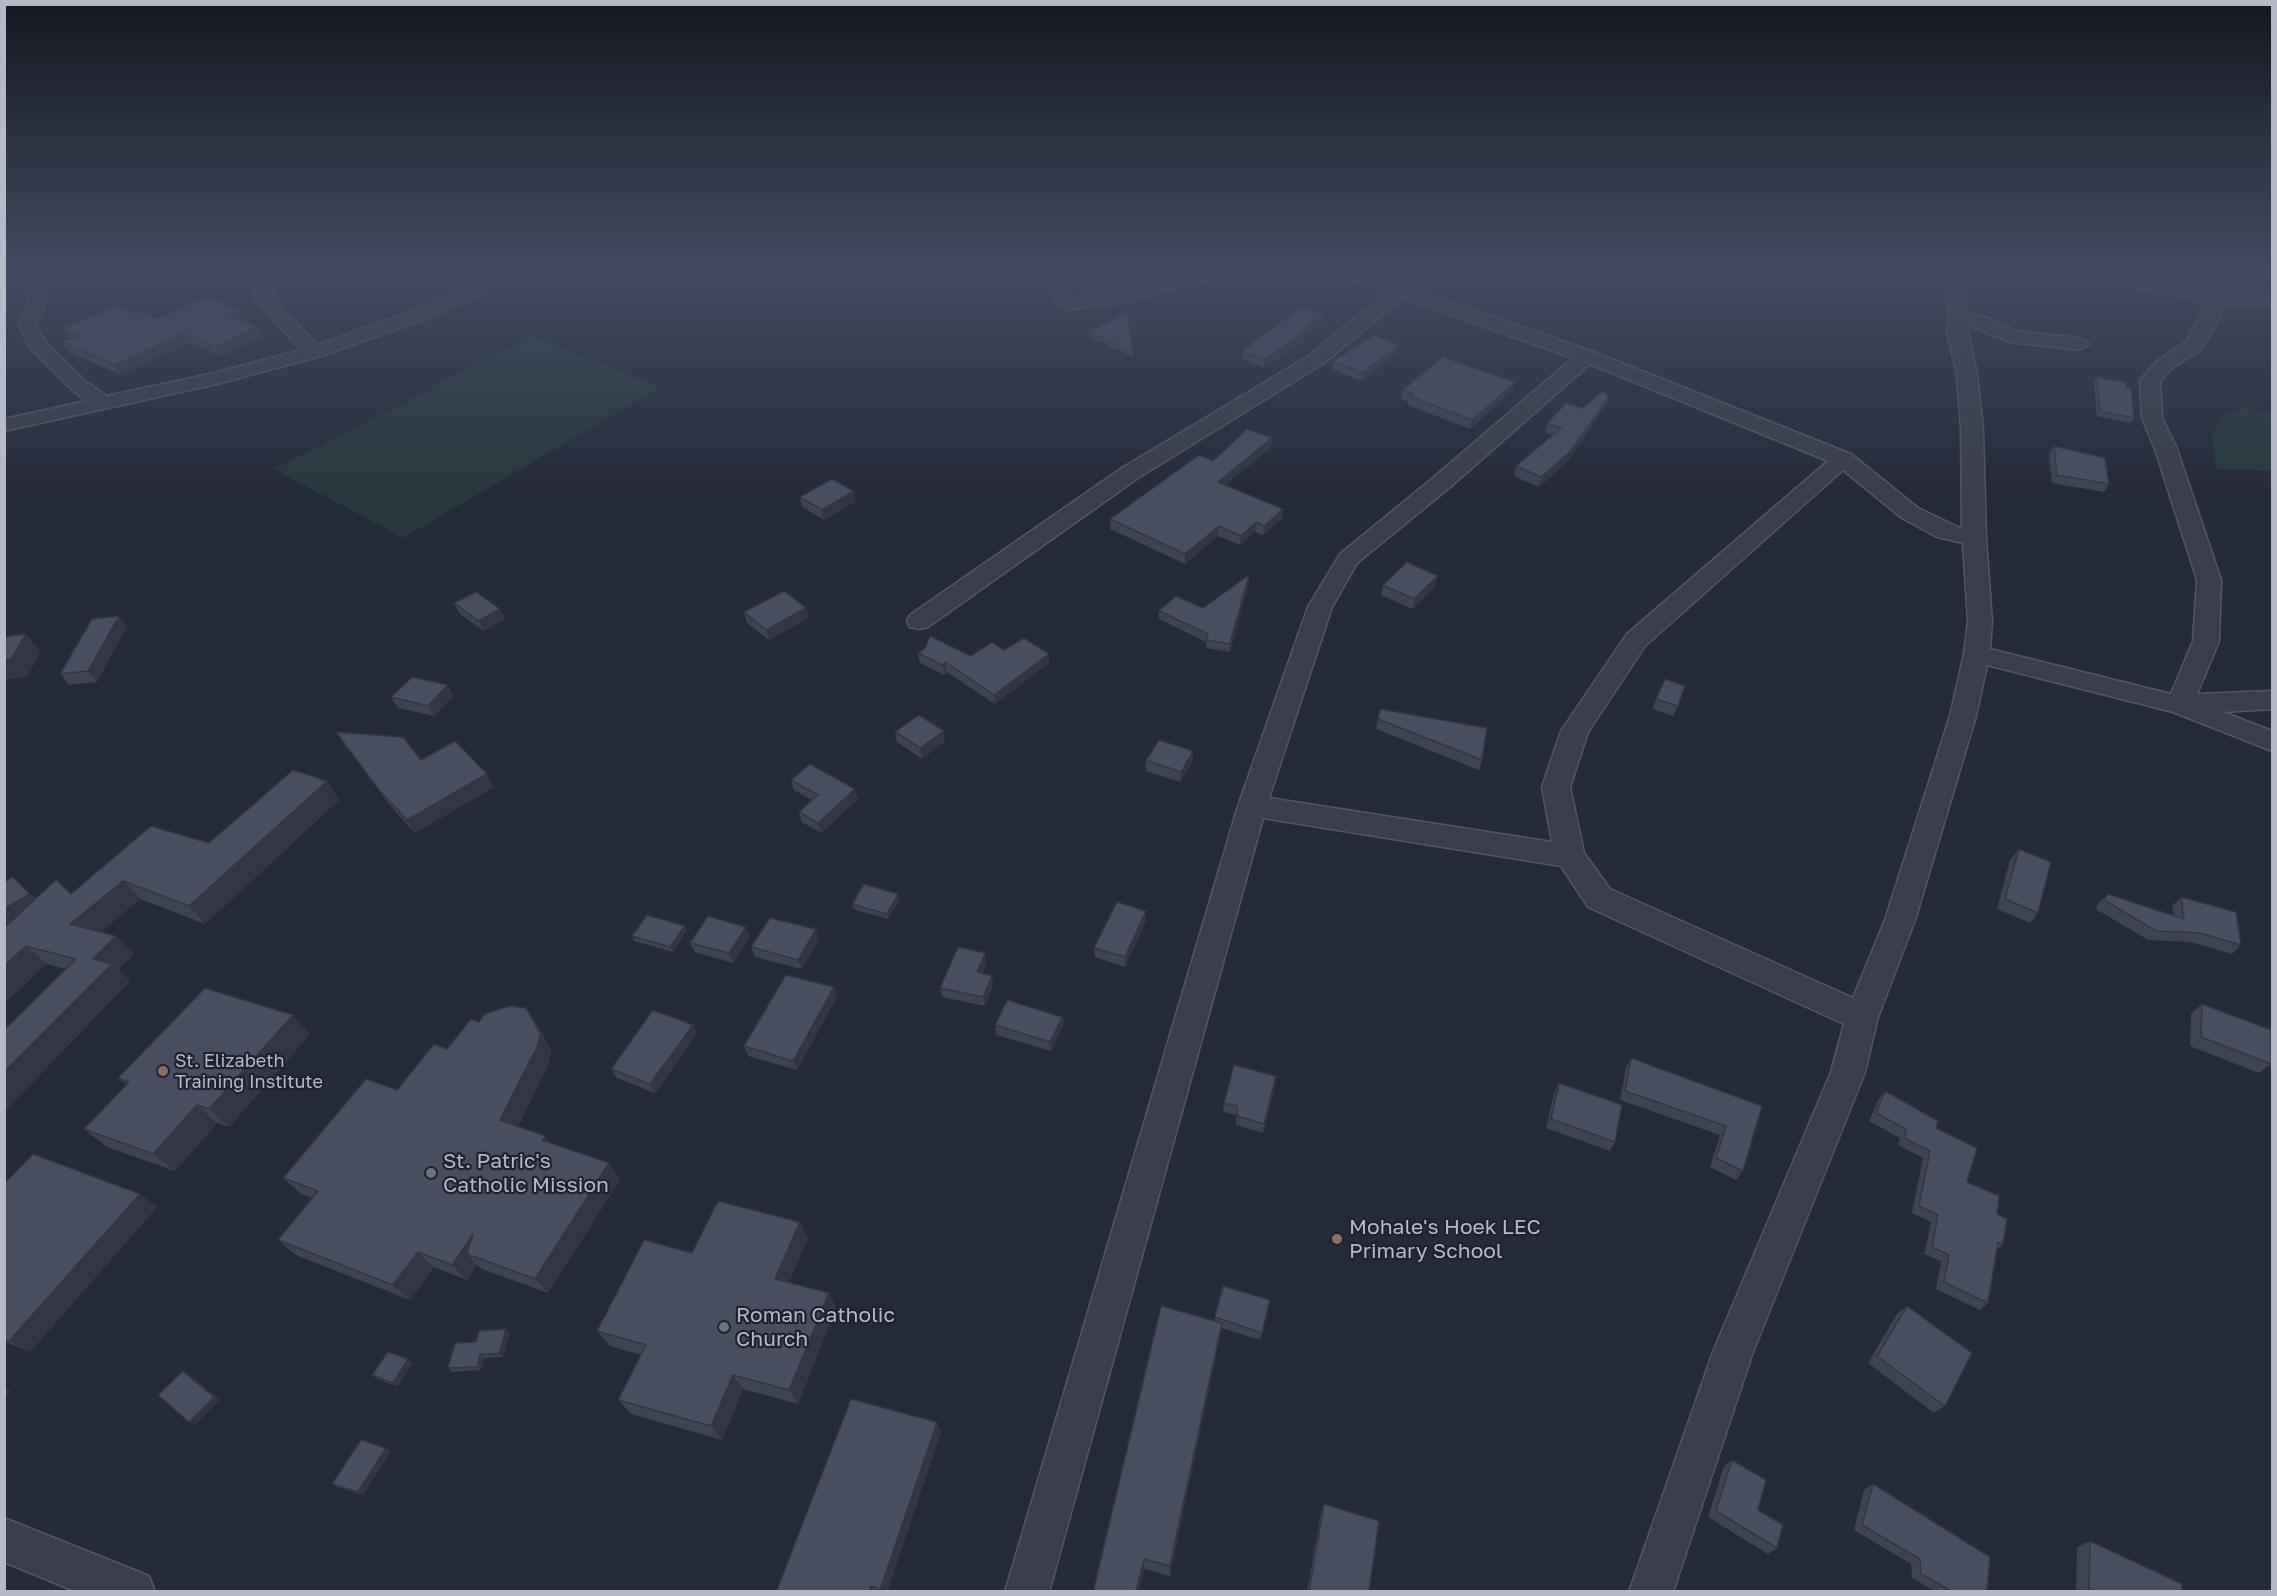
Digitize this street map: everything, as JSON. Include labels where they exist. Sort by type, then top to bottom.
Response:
[{"type":"street","points":[[37,344],[78,385],[103,403]]},
{"type":"street","points":[[307,344],[314,352]]},
{"type":"street","points":[[4,425],[217,378],[338,344]]},
{"type":"street","points":[[919,621],[1130,473],[1317,359],[1335,344]]},
{"type":"street","points":[[1555,344],[1843,459],[1910,513],[1945,532],[1974,539]]},
{"type":"street","points":[[1651,1592],[1733,1352],[1848,1072],[1862,1017],[1900,920],[1963,716],[1977,654],[1980,622],[1974,539],[1972,429],[1967,375],[1961,344]]},
{"type":"street","points":[[2075,344],[2079,345]]},
{"type":"street","points":[[2180,705],[2206,641],[2209,580],[2166,449],[2152,418],[2150,380],[2164,364],[2194,344]]},
{"type":"street","points":[[1027,1592],[1252,806],[1320,607],[1348,558],[1441,483],[1587,356]]},
{"type":"street","points":[[1843,459],[1787,505],[1760,532],[1636,640],[1575,732],[1556,788],[1570,856],[1599,898],[1862,1017]]},
{"type":"street","points":[[1977,654],[2180,705],[2272,741]]},
{"type":"street","points":[[2180,705],[2272,700]]},
{"type":"street","points":[[1252,806],[1570,856]]},
{"type":"street","points":[[4,1540],[133,1592]]},
{"type":"shaded area","points":[[516,344],[554,344],[660,388],[403,538],[274,469]]},
{"type":"shaded area","points":[[2244,407],[2272,414],[2272,471],[2216,469],[2212,437],[2222,415]]},
{"type":"building","points":[[68,344],[160,344],[115,365]]},
{"type":"building","points":[[1116,344],[1132,344],[1133,352]]},
{"type":"building","points":[[1251,344],[1286,344],[1264,360],[1242,351]]},
{"type":"building","points":[[1359,344],[1399,345],[1362,373],[1333,361]]},
{"type":"building","points":[[1443,357],[1515,382],[1472,420],[1409,396],[1413,394],[1403,390]]},
{"type":"building","points":[[2097,377],[2126,383],[2126,388],[2131,389],[2134,418],[2100,411]]},
{"type":"building","points":[[1603,391],[1609,397],[1570,452],[1541,477],[1516,466],[1561,428],[1547,423],[1566,403],[1583,408]]},
{"type":"building","points":[[1247,429],[1272,438],[1218,482],[1283,509],[1264,526],[1256,522],[1241,536],[1219,526],[1185,554],[1110,519],[1199,455],[1213,461]]},
{"type":"building","points":[[2054,446],[2105,458],[2109,484],[2057,475]]},
{"type":"building","points":[[832,479],[854,491],[822,510],[800,497]]},
{"type":"building","points":[[1407,562],[1438,576],[1414,599],[1383,585]]},
{"type":"building","points":[[1249,575],[1230,644],[1206,640],[1208,634],[1159,611],[1176,596],[1203,608]]},
{"type":"building","points":[[784,591],[806,608],[766,630],[744,612]]},
{"type":"building","points":[[476,592],[500,609],[479,621],[454,603]]},
{"type":"building","points":[[119,616],[88,671],[60,674],[92,619]]},
{"type":"building","points":[[26,634],[11,659],[4,660],[4,637]]},
{"type":"building","points":[[930,636],[971,656],[992,642],[1004,650],[1024,638],[1049,654],[994,695],[946,662],[942,665],[918,653],[925,648]]},
{"type":"building","points":[[412,677],[448,685],[428,706],[391,697]]},
{"type":"building","points":[[1665,679],[1685,686],[1678,706],[1656,699]]},
{"type":"building","points":[[1380,709],[1487,728],[1482,760],[1378,719]]},
{"type":"building","points":[[919,715],[944,731],[920,748],[895,732]]},
{"type":"building","points":[[336,732],[403,737],[421,760],[455,741],[487,774],[407,820],[379,790]]},
{"type":"building","points":[[1159,740],[1193,751],[1181,772],[1146,760]]},
{"type":"building","points":[[810,764],[855,789],[818,823],[799,812],[818,795],[791,780]]},
{"type":"building","points":[[293,770],[327,781],[189,906],[123,881],[70,924],[116,936],[93,959],[112,964],[4,1072],[4,1030],[76,959],[26,946],[4,966],[4,928],[56,880],[71,894],[151,826],[209,843]]},
{"type":"building","points":[[2019,849],[2051,862],[2038,913],[2005,899]]},
{"type":"building","points":[[13,877],[30,894],[4,909],[4,882]]},
{"type":"building","points":[[864,884],[898,894],[887,914],[852,904]]},
{"type":"building","points":[[2108,894],[2184,919],[2181,897],[2236,912],[2241,945],[2200,933],[2156,931],[2104,900]]},
{"type":"building","points":[[1117,902],[1146,911],[1125,957],[1094,948]]},
{"type":"building","points":[[647,915],[685,926],[670,947],[632,936]]},
{"type":"building","points":[[708,916],[746,927],[729,953],[690,943]]},
{"type":"building","points":[[770,918],[816,929],[798,960],[751,947]]},
{"type":"building","points":[[958,947],[985,953],[977,972],[992,976],[983,997],[940,988]]},
{"type":"building","points":[[786,975],[834,987],[793,1061],[744,1046]]},
{"type":"building","points":[[205,988],[293,1015],[209,1109],[197,1105],[153,1154],[84,1129],[129,1082],[118,1078]]},
{"type":"building","points":[[1007,1000],[1062,1017],[1050,1042],[995,1025]]},
{"type":"building","points":[[2202,1004],[2271,1030],[2271,1064],[2201,1037]]},
{"type":"building","name":"St. Patric's Catholic Mission","points":[[509,1006],[526,1008],[540,1033],[538,1045],[500,1120],[546,1136],[542,1140],[609,1163],[535,1279],[467,1254],[473,1234],[452,1265],[418,1252],[393,1285],[278,1240],[318,1191],[283,1178],[366,1079],[397,1090],[434,1044],[447,1049],[471,1019],[479,1022],[485,1014]]},
{"type":"building","points":[[653,1010],[693,1025],[650,1084],[611,1069]]},
{"type":"building","points":[[1631,1058],[1762,1106],[1743,1171],[1716,1158],[1726,1126],[1625,1091]]},
{"type":"building","points":[[1234,1065],[1276,1076],[1264,1124],[1237,1116],[1237,1106],[1224,1103]]},
{"type":"building","points":[[1559,1083],[1622,1105],[1615,1142],[1551,1119]]},
{"type":"building","points":[[1885,1091],[1938,1121],[1936,1128],[1977,1148],[1967,1182],[1999,1196],[1997,1214],[2007,1219],[2003,1245],[1998,1242],[1988,1303],[1944,1282],[1949,1255],[1932,1247],[1938,1215],[1919,1206],[1930,1151],[1904,1138],[1907,1130],[1876,1113]]},
{"type":"building","points":[[33,1154],[140,1194],[9,1341],[4,1339],[4,1184]]},
{"type":"building","name":"Roman Catholic Church","points":[[718,1201],[800,1222],[775,1279],[829,1293],[789,1390],[733,1375],[711,1426],[618,1400],[646,1345],[597,1331],[644,1240],[692,1253]]},
{"type":"building","points":[[1223,1286],[1270,1300],[1262,1333],[1215,1317]]},
{"type":"building","points":[[1161,1306],[1222,1323],[1170,1566],[1144,1559],[1136,1592],[1093,1592]]},
{"type":"building","points":[[1907,1306],[1972,1353],[1945,1406],[1877,1356]]},
{"type":"building","points":[[506,1329],[499,1354],[480,1354],[477,1367],[448,1368],[455,1343],[476,1342],[479,1331]]},
{"type":"building","points":[[388,1352],[408,1359],[393,1383],[372,1375]]},
{"type":"building","points":[[183,1371],[214,1397],[189,1422],[158,1395]]},
{"type":"building","points":[[851,1399],[937,1422],[880,1590],[871,1586],[869,1592],[776,1592]]},
{"type":"building","points":[[361,1440],[386,1448],[358,1492],[332,1484]]},
{"type":"building","points":[[1732,1460],[1766,1480],[1758,1510],[1783,1525],[1777,1548],[1716,1511]]},
{"type":"building","points":[[1873,1484],[1990,1557],[1987,1592],[1953,1592],[1921,1574],[1920,1559],[1862,1525]]},
{"type":"building","points":[[1324,1504],[1379,1521],[1369,1592],[1309,1592]]},
{"type":"building","points":[[2090,1541],[2182,1584],[2182,1592],[2089,1592]]},
{"type":"place","name":"St. Elizabeth Training Institute","points":[[163,1071]]},
{"type":"place","name":"St. Patric's Catholic Mission","points":[[431,1173]]},
{"type":"place","name":"Mohale's Hoek LEC Primary School","points":[[1337,1239]]},
{"type":"place","name":"Roman Catholic Church","points":[[724,1327]]}]
